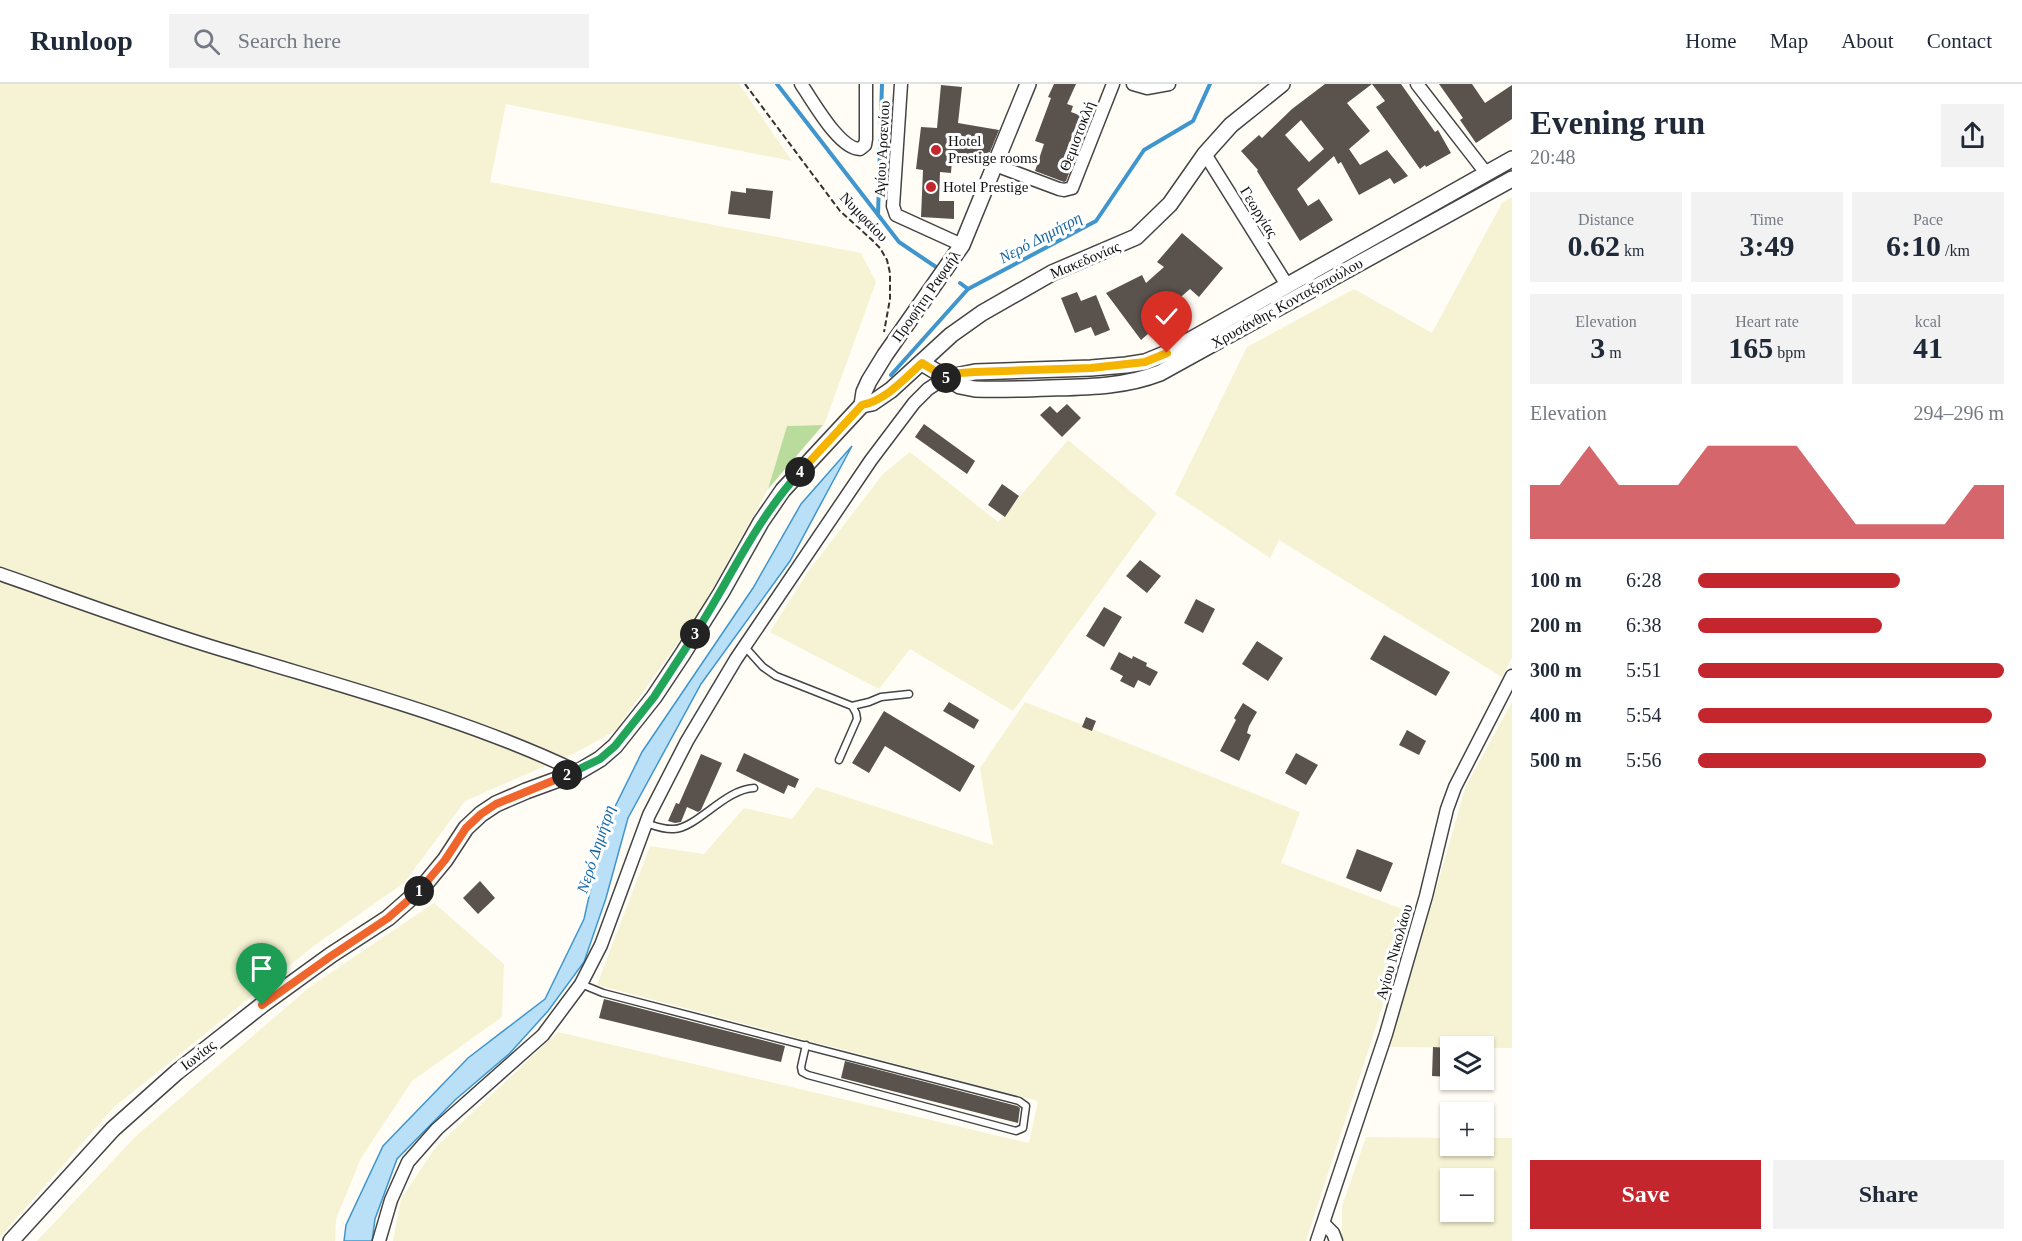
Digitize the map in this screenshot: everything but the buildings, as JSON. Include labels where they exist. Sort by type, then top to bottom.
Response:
[{"type":"street","points":[[801,84],[840,140],[853,149],[860,149],[865,145],[866,84]]},
{"type":"street","name":"Αγίου Αρσενίου","points":[[901,84],[893,206],[896,215],[962,246]]},
{"type":"street","name":"Προφήτη Ραφαήλ","points":[[862,405],[869,381],[885,355],[962,246],[1028,84]]},
{"type":"street","name":"Θεμιστοκλή","points":[[995,165],[1059,189],[1072,188],[1113,84]]},
{"type":"street","points":[[1133,84],[1147,88],[1169,84]]},
{"type":"street","name":"Μακεδονίας","points":[[862,405],[872,403],[882,396],[951,335],[1003,300],[1053,273],[1136,237],[1170,204],[1206,154],[1231,125],[1282,84]]},
{"type":"street","points":[[1417,84],[1486,173]]},
{"type":"street","name":"Γεωργίας","points":[[1206,154],[1287,285]]},
{"type":"street","name":"Χρυσάνθης Κονταξοπούλου","points":[[945,378],[960,373],[1091,368],[1145,362],[1167,353],[1512,159]]},
{"type":"street","name":"Χρυσάνθης Κονταξοπούλου","points":[[922,363],[960,386],[991,390],[1094,386],[1128,383],[1148,378],[1512,179]]},
{"type":"street","points":[[379,1241],[391,1200],[408,1162],[437,1129],[543,1035],[581,984],[601,945],[646,823],[687,741],[744,646],[871,460],[914,403],[928,389],[945,378]]},
{"type":"street","name":"Ιωνίας","points":[[11,1241],[112,1129],[177,1072],[262,1005],[405,904],[445,860],[466,828],[481,814],[496,804],[526,791],[578,772],[600,759],[615,746],[682,655],[721,593],[761,522],[783,490],[862,405]]},
{"type":"street","points":[[0,574],[190,640],[396,703],[524,747],[578,772]]},
{"type":"street","name":"Αγίου Νικολάου","points":[[1317,1241],[1389,1024],[1426,896],[1447,809],[1455,787],[1512,676]]},
{"type":"street","points":[[1324,1224],[1333,1233],[1336,1241]]},
{"type":"lane","points":[[744,646],[763,667],[776,676],[852,706],[857,719],[839,760]]},
{"type":"lane","points":[[852,706],[881,697],[909,694]]},
{"type":"lane","points":[[646,823],[676,830],[728,797],[754,788]]},
{"type":"lane","points":[[581,984],[603,993],[1020,1101],[1026,1106],[1023,1128],[1016,1131],[808,1075],[802,1072],[801,1067],[806,1046]]},
{"type":"path","name":"Νυμφαίου","points":[[745,84],[840,211],[871,238],[887,260],[890,273],[890,299],[882,337],[885,355]]},
{"type":"shaded area","points":[[0,84],[739,84],[792,161],[506,104],[490,182],[861,253],[876,282],[824,425],[787,426],[768,489],[698,615],[615,731],[575,753],[465,801],[404,883],[315,945],[113,1108],[0,1237]]},
{"type":"shaded area","points":[[1512,197],[1512,658],[1502,677],[1279,540],[1270,558],[1175,494],[1247,347],[1354,289],[1432,333],[1502,203]]},
{"type":"shaded area","points":[[1068,440],[1157,513],[1013,711],[910,649],[879,689],[770,632],[807,573],[883,474],[910,452],[998,522]]},
{"type":"shaded area","points":[[1025,702],[1300,812],[1281,863],[1413,913],[1306,1241],[393,1241],[401,1199],[435,1148],[558,1032],[1029,1143],[1038,1101],[597,985],[650,846],[704,854],[744,808],[792,819],[816,787],[993,845],[980,768]]},
{"type":"shaded area","points":[[1512,702],[1512,1048],[1494,1048],[1494,1036],[1440,1036],[1440,1047],[1390,1047],[1466,786]]},
{"type":"shaded area","points":[[434,903],[504,964],[502,1017],[412,1081],[361,1158],[336,1219],[335,1241],[37,1241],[136,1136],[311,986]]},
{"type":"shaded area","points":[[1366,1137],[1440,1138],[1440,1156],[1494,1156],[1494,1138],[1512,1138],[1512,1241],[1342,1241],[1342,1206]]},
{"type":"green space","points":[[823,425],[768,489],[787,426]]},
{"type":"water","points":[[852,446],[790,561],[701,684],[628,818],[606,898],[584,962],[548,1011],[510,1053],[455,1100],[397,1159],[375,1219],[372,1241],[344,1241],[346,1225],[383,1146],[468,1058],[545,999],[584,919],[604,829],[642,752],[753,588],[801,504]]},
{"type":"waterway","points":[[777,84],[899,242],[939,269]]},
{"type":"waterway","points":[[878,215],[882,84]]},
{"type":"waterway","name":"Νερό Δημήτρη","points":[[891,375],[968,289],[1096,221],[1144,150],[1193,121],[1210,84]]},
{"type":"waterway","points":[[960,283],[968,289]]},
{"type":"place","name":"Hotel Prestige rooms","points":[[936,150]]},
{"type":"place","name":"Hotel Prestige","points":[[931,187]]},
{"type":"route","points":[[262,1005],[388,918],[420,889],[445,860],[466,828],[481,814],[496,804],[526,791],[578,772],[600,759],[615,746],[654,697],[682,655],[721,593],[761,522],[783,490],[862,405],[872,403],[891,390],[922,363],[945,378],[960,373],[1126,365],[1145,362],[1167,353]]}]
